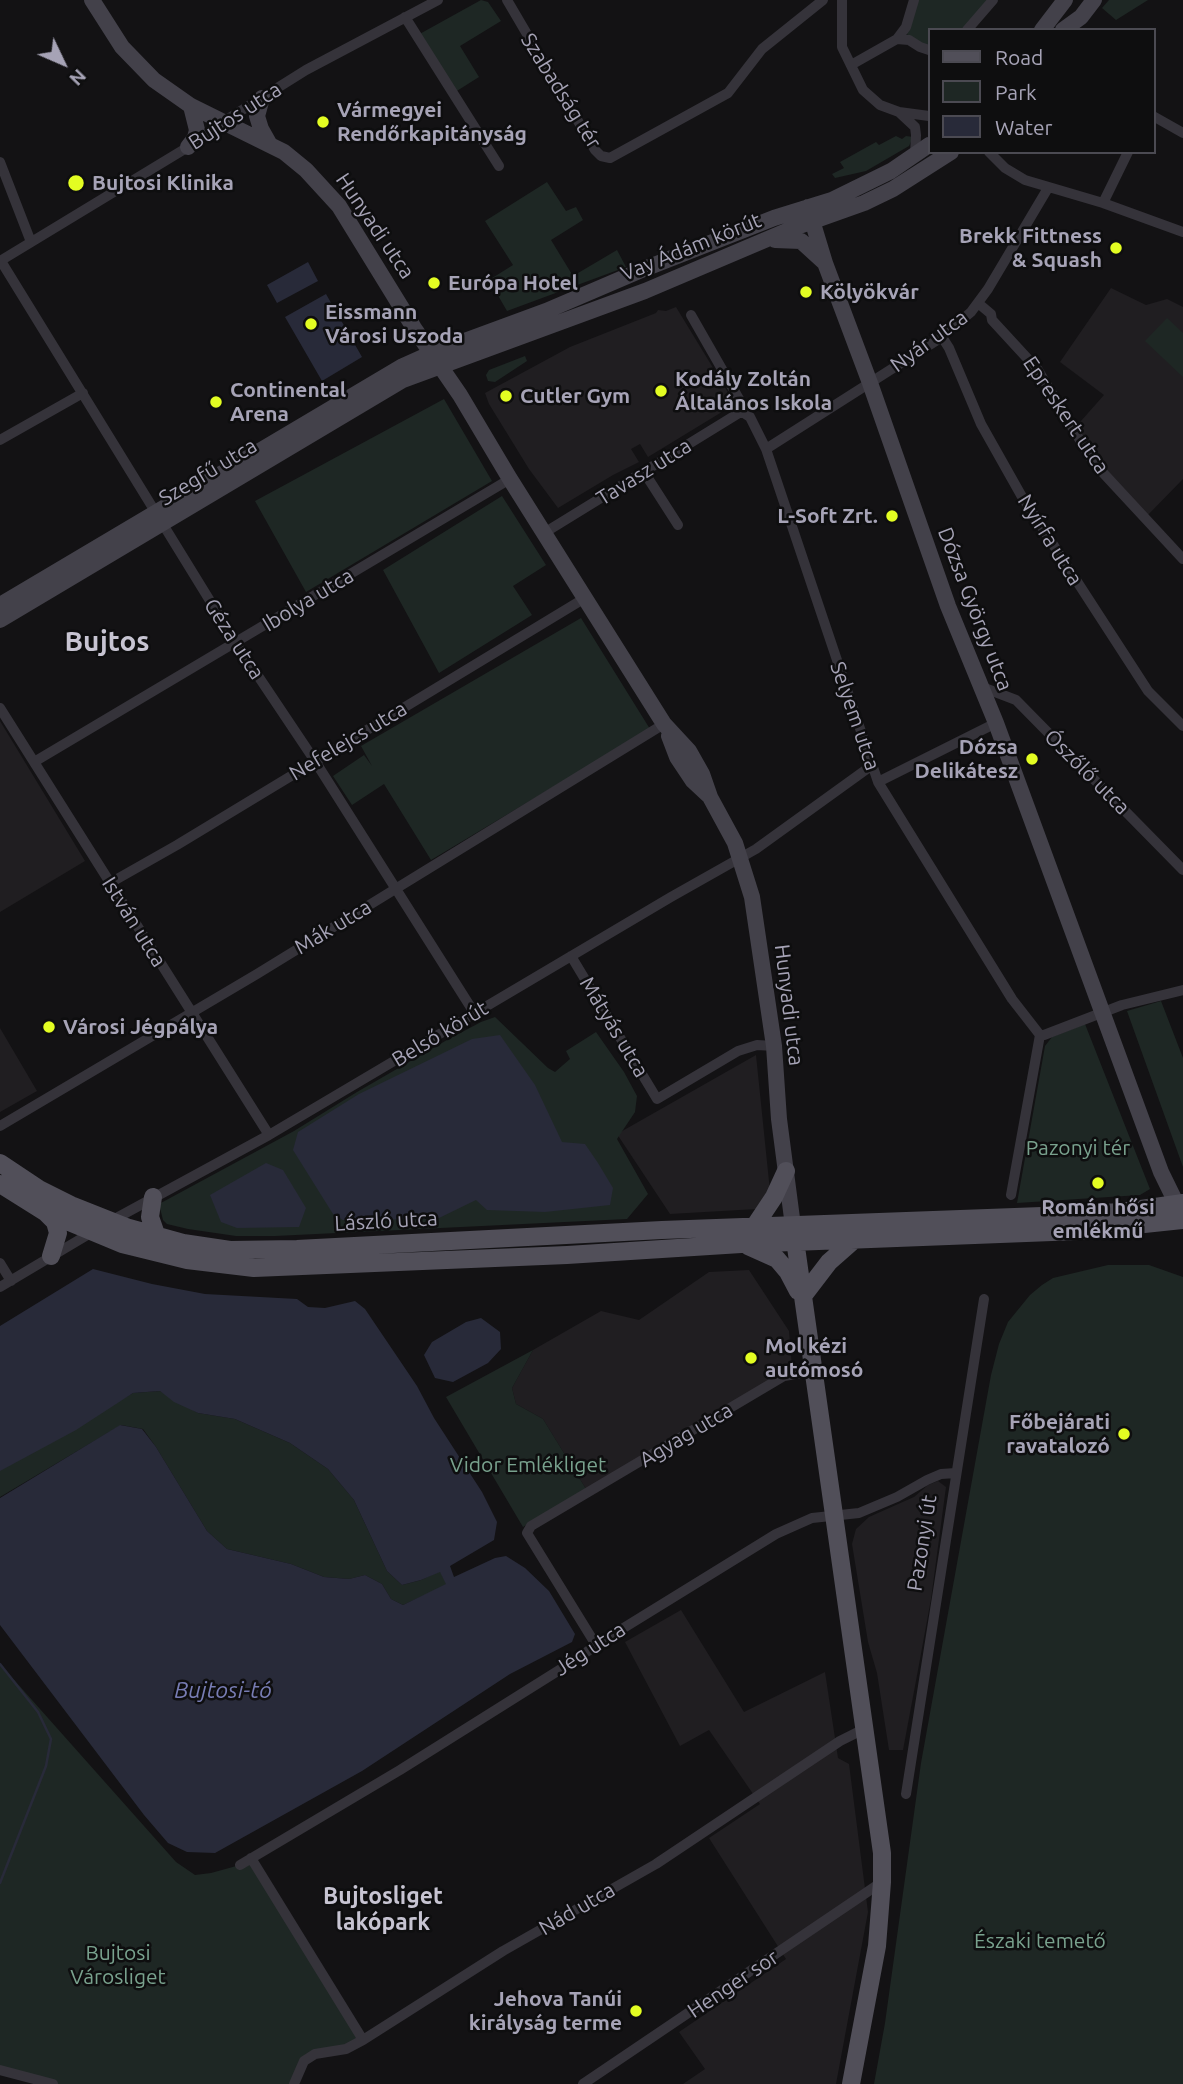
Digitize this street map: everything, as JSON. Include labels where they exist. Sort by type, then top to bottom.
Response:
[{"type":"main road","name":"László utca","points":[[0,1163],[39,1189],[111,1221],[157,1237],[230,1250],[297,1257],[754,1227],[794,1234]]},
{"type":"main road","points":[[754,1227],[774,1197],[786,1171]]},
{"type":"main road","name":"László utca","points":[[0,1184],[45,1212],[92,1232],[122,1244],[187,1260],[254,1268],[297,1257]]},
{"type":"main road","points":[[153,1197],[150,1217],[157,1237]]},
{"type":"main road","points":[[794,1234],[1069,1215],[1181,1211]]},
{"type":"main road","points":[[794,1234],[854,1240],[1078,1231],[1181,1211]]},
{"type":"main road","points":[[45,1212],[55,1222],[58,1233],[51,1256]]},
{"type":"main road","name":"László utca","points":[[337,1255],[567,1255],[741,1244],[794,1234]]},
{"type":"main road","name":"Hunyadi utca","points":[[794,1234],[803,1298]]},
{"type":"main road","points":[[803,1298],[829,1262],[854,1240]]},
{"type":"main road","points":[[741,1244],[777,1259],[789,1272],[803,1298],[882,1853],[877,1946],[851,2084]]},
{"type":"street","name":"Hunyadi utca","points":[[92,0],[122,47],[153,80],[191,106],[270,145],[306,170],[339,206],[664,724],[689,751],[725,823],[752,897],[774,1046],[794,1234]]},
{"type":"street","name":"Bujtos utca","points":[[0,261],[188,147],[306,70],[438,0]]},
{"type":"street","name":"Szabadság tér","points":[[507,0],[595,150],[601,156],[610,158],[729,93],[762,49],[820,3]]},
{"type":"street","points":[[842,0],[842,47],[863,90],[880,105],[928,116]]},
{"type":"street","points":[[851,65],[897,39],[906,27],[914,0]]},
{"type":"street","points":[[969,28],[993,0]]},
{"type":"street","points":[[1044,28],[1065,0]]},
{"type":"street","points":[[1064,28],[1085,0]]},
{"type":"street","points":[[1066,28],[1081,17],[1094,0]]},
{"type":"street","points":[[820,3],[827,3],[842,15]]},
{"type":"street","points":[[405,17],[499,166]]},
{"type":"street","points":[[897,39],[909,40],[928,50]]},
{"type":"street","points":[[262,98],[257,110],[258,121],[270,145]]},
{"type":"street","points":[[188,147],[197,130],[191,106]]},
{"type":"street","points":[[899,111],[915,127],[915,155]]},
{"type":"street","points":[[1155,117],[1183,133]]},
{"type":"street","name":"Vay Ádám körút","points":[[441,367],[645,291],[765,240],[832,200],[865,185],[928,146]]},
{"type":"street","name":"Vay Ádám körút","points":[[432,353],[512,324],[650,266],[811,214],[864,203],[893,190],[948,154]]},
{"type":"street","points":[[991,154],[1015,174],[1048,188],[1103,203],[1183,232]]},
{"type":"street","points":[[1103,203],[1127,154]]},
{"type":"street","points":[[0,162],[32,242]]},
{"type":"street","name":"Nyár utca","points":[[766,449],[942,337],[978,303],[1048,188]]},
{"type":"street","name":"Dózsa György utca","points":[[811,214],[825,262],[948,606],[996,723],[1102,1012]]},
{"type":"street","points":[[765,240],[801,241],[825,262]]},
{"type":"street","name":"Géza utca","points":[[0,261],[236,643],[315,761],[475,1014]]},
{"type":"street","name":"Epreskert utca","points":[[978,303],[991,314],[992,320],[1038,370],[1093,462],[1183,559]]},
{"type":"street","name":"Selyem utca","points":[[691,315],[766,449],[878,782],[1012,999],[1040,1035]]},
{"type":"street","name":"Nyírfa utca","points":[[942,337],[950,348],[981,424],[1021,495],[1148,691],[1183,726]]},
{"type":"street","name":"Szegfű utca","points":[[0,621],[403,366],[432,353]]},
{"type":"street","name":"Szegfű utca","points":[[0,605],[404,380],[441,367]]},
{"type":"street","points":[[0,440],[83,393]]},
{"type":"street","name":"Tavasz utca","points":[[544,533],[739,412],[744,413]]},
{"type":"street","points":[[644,472],[678,525]]},
{"type":"street","name":"Ibolya utca","points":[[34,762],[510,479]]},
{"type":"street","name":"Nefelejcs utca","points":[[110,883],[585,598]]},
{"type":"street","name":"Ószőlő utca","points":[[982,687],[1016,700],[1183,870]]},
{"type":"street","name":"István utca","points":[[0,708],[269,1135]]},
{"type":"street","points":[[878,782],[996,723]]},
{"type":"street","name":"Mák utca","points":[[0,1126],[664,724]]},
{"type":"street","name":"Belső körút","points":[[0,1287],[153,1197],[269,1135],[756,849],[871,766]]},
{"type":"street","name":"Mátyás utca","points":[[571,956],[657,1099],[738,1051],[757,1045],[774,1046]]},
{"type":"street","points":[[1011,1195],[1040,1035],[1102,1012],[1183,990]]},
{"type":"street","points":[[1102,1012],[1161,1172],[1181,1211]]},
{"type":"street","points":[[0,1263],[11,1281]]},
{"type":"street","name":"Pazonyi út","points":[[906,1794],[984,1299]]},
{"type":"street","name":"Agyag utca","points":[[596,1645],[527,1533],[531,1526],[784,1376],[814,1371]]},
{"type":"street","name":"Jég utca","points":[[240,1865],[400,1770],[776,1534],[805,1521],[859,1513],[897,1497],[927,1480],[956,1473]]},
{"type":"street","name":"Nád utca","points":[[294,2084],[304,2061],[315,2053],[346,2049],[363,2040],[503,1951],[656,1864],[839,1741],[864,1729]]},
{"type":"street","points":[[251,1858],[363,2040]]},
{"type":"street","name":"Henger sor","points":[[583,2084],[882,1882]]},
{"type":"street","points":[[0,2070],[53,2084]]},
{"type":"shaded area","points":[[1111,288],[1146,305],[1167,299],[1183,307],[1183,479],[1144,519],[1073,430],[1104,395],[1060,362]]},
{"type":"shaded area","points":[[676,307],[735,404],[648,457],[640,444],[631,449],[639,462],[558,508],[529,469],[485,393],[570,347],[658,310],[666,311]]},
{"type":"shaded area","points":[[0,721],[85,861],[0,912]]},
{"type":"shaded area","points":[[0,1028],[37,1091],[0,1112]]},
{"type":"shaded area","points":[[756,1055],[770,1191],[757,1209],[670,1214],[617,1134]]},
{"type":"shaded area","points":[[749,1270],[789,1331],[792,1367],[586,1489],[543,1419],[516,1404],[512,1388],[533,1350],[601,1311],[639,1320],[709,1272]]},
{"type":"shaded area","points":[[938,1481],[946,1487],[931,1599],[903,1750],[889,1750],[852,1544],[856,1529],[869,1517],[914,1497],[928,1485]]},
{"type":"shaded area","points":[[681,1610],[744,1712],[825,1672],[838,1758],[849,1764],[868,1912],[836,2084],[683,2084],[705,2069],[679,2032],[786,1959],[709,1838],[760,1804],[709,1730],[680,1746],[625,1642]]},
{"type":"green space","points":[[481,0],[488,2],[501,21],[460,46],[479,77],[452,94],[416,36]]},
{"type":"green space","points":[[916,0],[991,0],[967,28],[928,28],[928,48],[910,39],[907,34]]},
{"type":"green space","points":[[1109,0],[1148,0],[1116,20],[1102,8]]},
{"type":"green space","points":[[896,136],[902,139],[906,136],[913,137],[909,146],[866,171],[835,178],[832,174],[844,168],[840,162],[876,142],[879,145]]},
{"type":"green space","points":[[547,182],[566,211],[576,207],[583,220],[551,240],[573,276],[617,250],[626,267],[507,311],[489,280],[513,265],[485,221]]},
{"type":"green space","points":[[1167,318],[1183,333],[1183,377],[1145,341]]},
{"type":"green space","points":[[525,356],[527,361],[495,382],[488,381],[486,375],[489,370]]},
{"type":"green space","points":[[444,399],[492,481],[306,592],[255,501]]},
{"type":"green space","points":[[502,496],[546,565],[513,586],[532,615],[439,673],[383,570]]},
{"type":"green space","points":[[581,618],[650,729],[431,860],[384,784],[352,805],[333,776],[364,755],[372,766],[361,746]]},
{"type":"green space","points":[[1161,1001],[1183,1058],[1183,1167],[1127,1011]]},
{"type":"green space","points":[[495,1017],[555,1072],[570,1059],[566,1051],[596,1032],[624,1072],[637,1096],[635,1112],[617,1139],[648,1194],[627,1219],[275,1236],[236,1236],[188,1229],[167,1224],[163,1220],[159,1204],[294,1131],[447,1040]]},
{"type":"green space","name":"Pazonyi tér","points":[[1085,1024],[1150,1189],[1140,1195],[1017,1203],[1045,1046],[1052,1037]]},
{"type":"green space","name":"Északi temető","points":[[1108,1265],[1149,1265],[1183,1277],[1183,2084],[874,2084],[921,1763],[991,1375],[999,1344],[1008,1322],[1042,1285],[1053,1278]]},
{"type":"green space","name":"Vidor Emlékliget","points":[[533,1350],[512,1388],[516,1404],[543,1419],[586,1489],[523,1527],[446,1397]]},
{"type":"green space","points":[[160,1391],[198,1413],[235,1419],[290,1443],[328,1469],[354,1500],[387,1571],[402,1585],[440,1571],[447,1585],[403,1605],[391,1599],[382,1584],[365,1575],[349,1579],[324,1577],[291,1564],[227,1549],[207,1531],[143,1429],[121,1425],[0,1497],[0,1469],[133,1393]]},
{"type":"green space","name":"Bujtosi Városliget","points":[[0,1664],[176,1862],[195,1875],[240,1865],[251,1858],[363,2040],[315,2054],[294,2084],[58,2084],[0,2069]]},
{"type":"water","points":[[308,262],[318,281],[277,303],[267,285]]},
{"type":"water","points":[[326,294],[362,357],[322,381],[285,317]]},
{"type":"water","points":[[500,1035],[535,1085],[562,1142],[585,1144],[598,1163],[613,1188],[610,1205],[545,1212],[487,1210],[476,1200],[437,1219],[343,1220],[333,1214],[293,1150],[298,1132],[359,1094],[472,1039]]},
{"type":"water","points":[[266,1163],[283,1170],[306,1208],[299,1227],[237,1228],[221,1222],[210,1195]]},
{"type":"water","name":"Bujtosi-tó","points":[[93,1269],[205,1294],[297,1299],[308,1307],[325,1308],[355,1301],[365,1309],[417,1386],[434,1418],[482,1492],[497,1522],[494,1540],[450,1566],[454,1577],[495,1558],[506,1556],[525,1568],[549,1591],[575,1634],[572,1642],[510,1674],[362,1771],[215,1853],[187,1852],[168,1843],[0,1625],[0,1498],[120,1425],[142,1429],[156,1447],[207,1531],[227,1549],[291,1564],[324,1577],[349,1579],[365,1575],[382,1584],[391,1599],[403,1605],[446,1584],[440,1572],[402,1585],[387,1571],[354,1500],[328,1469],[290,1443],[235,1419],[198,1413],[174,1402],[160,1391],[133,1393],[76,1430],[0,1471],[0,1326]]},
{"type":"water","points":[[481,1318],[500,1332],[501,1349],[488,1363],[453,1382],[435,1378],[424,1355],[432,1342],[466,1322]]},
{"type":"waterway","points":[[0,1664],[38,1712],[51,1739],[46,1766],[0,1883]]},
{"type":"place","name":"Vármegyei Rendőrkapitányság","points":[[323,122]]},
{"type":"place","name":"Bujtosi Klinika","points":[[76,183]]},
{"type":"place","name":"Brekk Fittness & Squash","points":[[1116,248]]},
{"type":"place","name":"Európa Hotel","points":[[434,283]]},
{"type":"place","name":"Kölyökvár","points":[[806,292]]},
{"type":"place","name":"Eissmann Városi Uszoda","points":[[311,324]]},
{"type":"place","name":"Kodály Zoltán Általános Iskola","points":[[661,391]]},
{"type":"place","name":"Cutler Gym","points":[[506,396]]},
{"type":"place","name":"Continental Arena","points":[[216,402]]},
{"type":"place","name":"L-Soft Zrt.","points":[[892,516]]},
{"type":"place","name":"Dózsa Delikátesz","points":[[1032,759]]},
{"type":"place","name":"Városi Jégpálya","points":[[49,1027]]},
{"type":"place","name":"Román hősi emlékmű","points":[[1098,1183]]},
{"type":"place","name":"Mol kézi autómosó","points":[[751,1358]]},
{"type":"place","name":"Főbejárati ravatalozó","points":[[1124,1434]]},
{"type":"place","name":"Jehova Tanúi királyság terme","points":[[636,2011]]},
{"type":"district","name":"Bujtos","points":[[107,642]]},
{"type":"district","name":"Bujtosliget lakópark","points":[[383,1909]]}]
